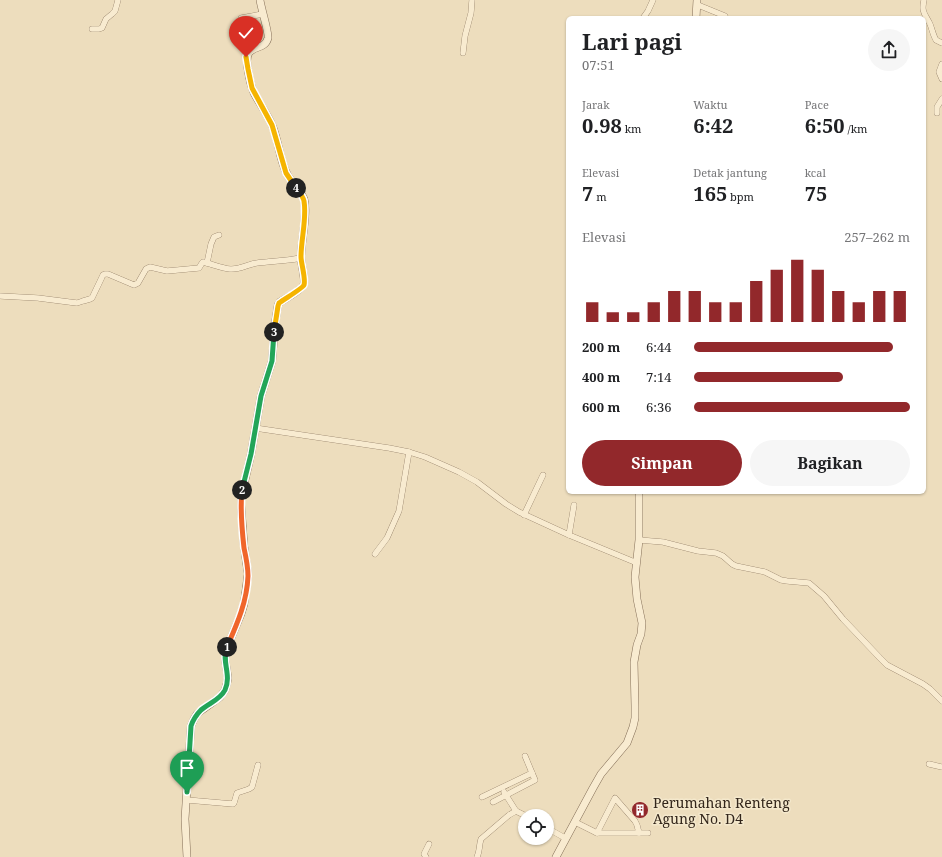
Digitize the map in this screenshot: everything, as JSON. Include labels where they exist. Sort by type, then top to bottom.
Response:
[{"type":"street","points":[[92,29],[102,28],[106,19],[115,11],[118,0]]},
{"type":"street","points":[[187,857],[185,819],[191,726],[194,719],[202,710],[220,697],[227,684],[228,678],[225,659],[226,650],[244,604],[248,574],[244,546],[241,497],[251,454],[261,396],[272,361],[278,305],[302,287],[304,280],[301,245],[304,217],[304,198],[286,173],[272,125],[252,88],[246,60],[249,52],[267,41],[267,30],[260,0]]},
{"type":"street","points":[[463,53],[472,0]]},
{"type":"street","points":[[644,16],[653,0]]},
{"type":"street","points":[[924,0],[923,8],[925,16]]},
{"type":"street","points":[[696,16],[697,2],[725,16]]},
{"type":"street","points":[[241,18],[263,14]]},
{"type":"street","points":[[926,18],[936,40],[942,43]]},
{"type":"street","points":[[942,64],[939,72],[942,79]]},
{"type":"street","points":[[937,112],[937,107],[942,98]]},
{"type":"street","points":[[207,263],[210,244],[214,237],[219,235]]},
{"type":"street","points":[[0,296],[38,298],[77,303],[92,298],[103,275],[105,274],[134,285],[138,284],[150,267],[168,271],[199,268],[202,262],[231,269],[239,269],[257,263],[301,258]]},
{"type":"street","points":[[255,428],[409,452],[470,477],[506,504],[524,515],[637,562]]},
{"type":"street","points":[[375,554],[387,538],[399,510],[409,452]]},
{"type":"street","points":[[524,515],[543,475]]},
{"type":"street","points":[[556,857],[592,788],[601,774],[627,743],[633,727],[635,718],[634,662],[637,645],[641,634],[642,623],[636,586],[639,540],[639,494]]},
{"type":"street","points":[[569,535],[574,505]]},
{"type":"street","points":[[639,540],[663,542],[698,551],[716,553],[723,556],[736,566],[768,573],[781,580],[809,583],[824,596],[843,619],[880,658],[888,665],[923,684],[942,701]]},
{"type":"street","points":[[493,802],[535,780],[525,756]]},
{"type":"street","points":[[929,764],[942,768]]},
{"type":"street","points":[[187,800],[233,804],[237,793],[252,787],[258,765]]},
{"type":"street","points":[[482,797],[532,773]]},
{"type":"street","points":[[478,857],[480,852],[480,843],[483,837],[516,811],[501,788]]},
{"type":"street","points":[[597,832],[614,798],[635,821],[639,833]]},
{"type":"street","points":[[575,822],[597,832],[648,833]]},
{"type":"street","points":[[554,832],[565,838]]},
{"type":"street","points":[[426,857],[424,854],[429,844]]},
{"type":"place","name":"Perumahan Renteng Agung No. D4","points":[[640,810]]},
{"type":"route","points":[[187,792],[191,726],[198,714],[220,697],[227,684],[228,674],[225,654],[241,614],[246,594],[248,574],[244,546],[241,497],[251,454],[261,396],[272,361],[278,305],[302,287],[304,283],[301,258],[304,198],[286,173],[272,125],[252,88],[246,57]]}]
